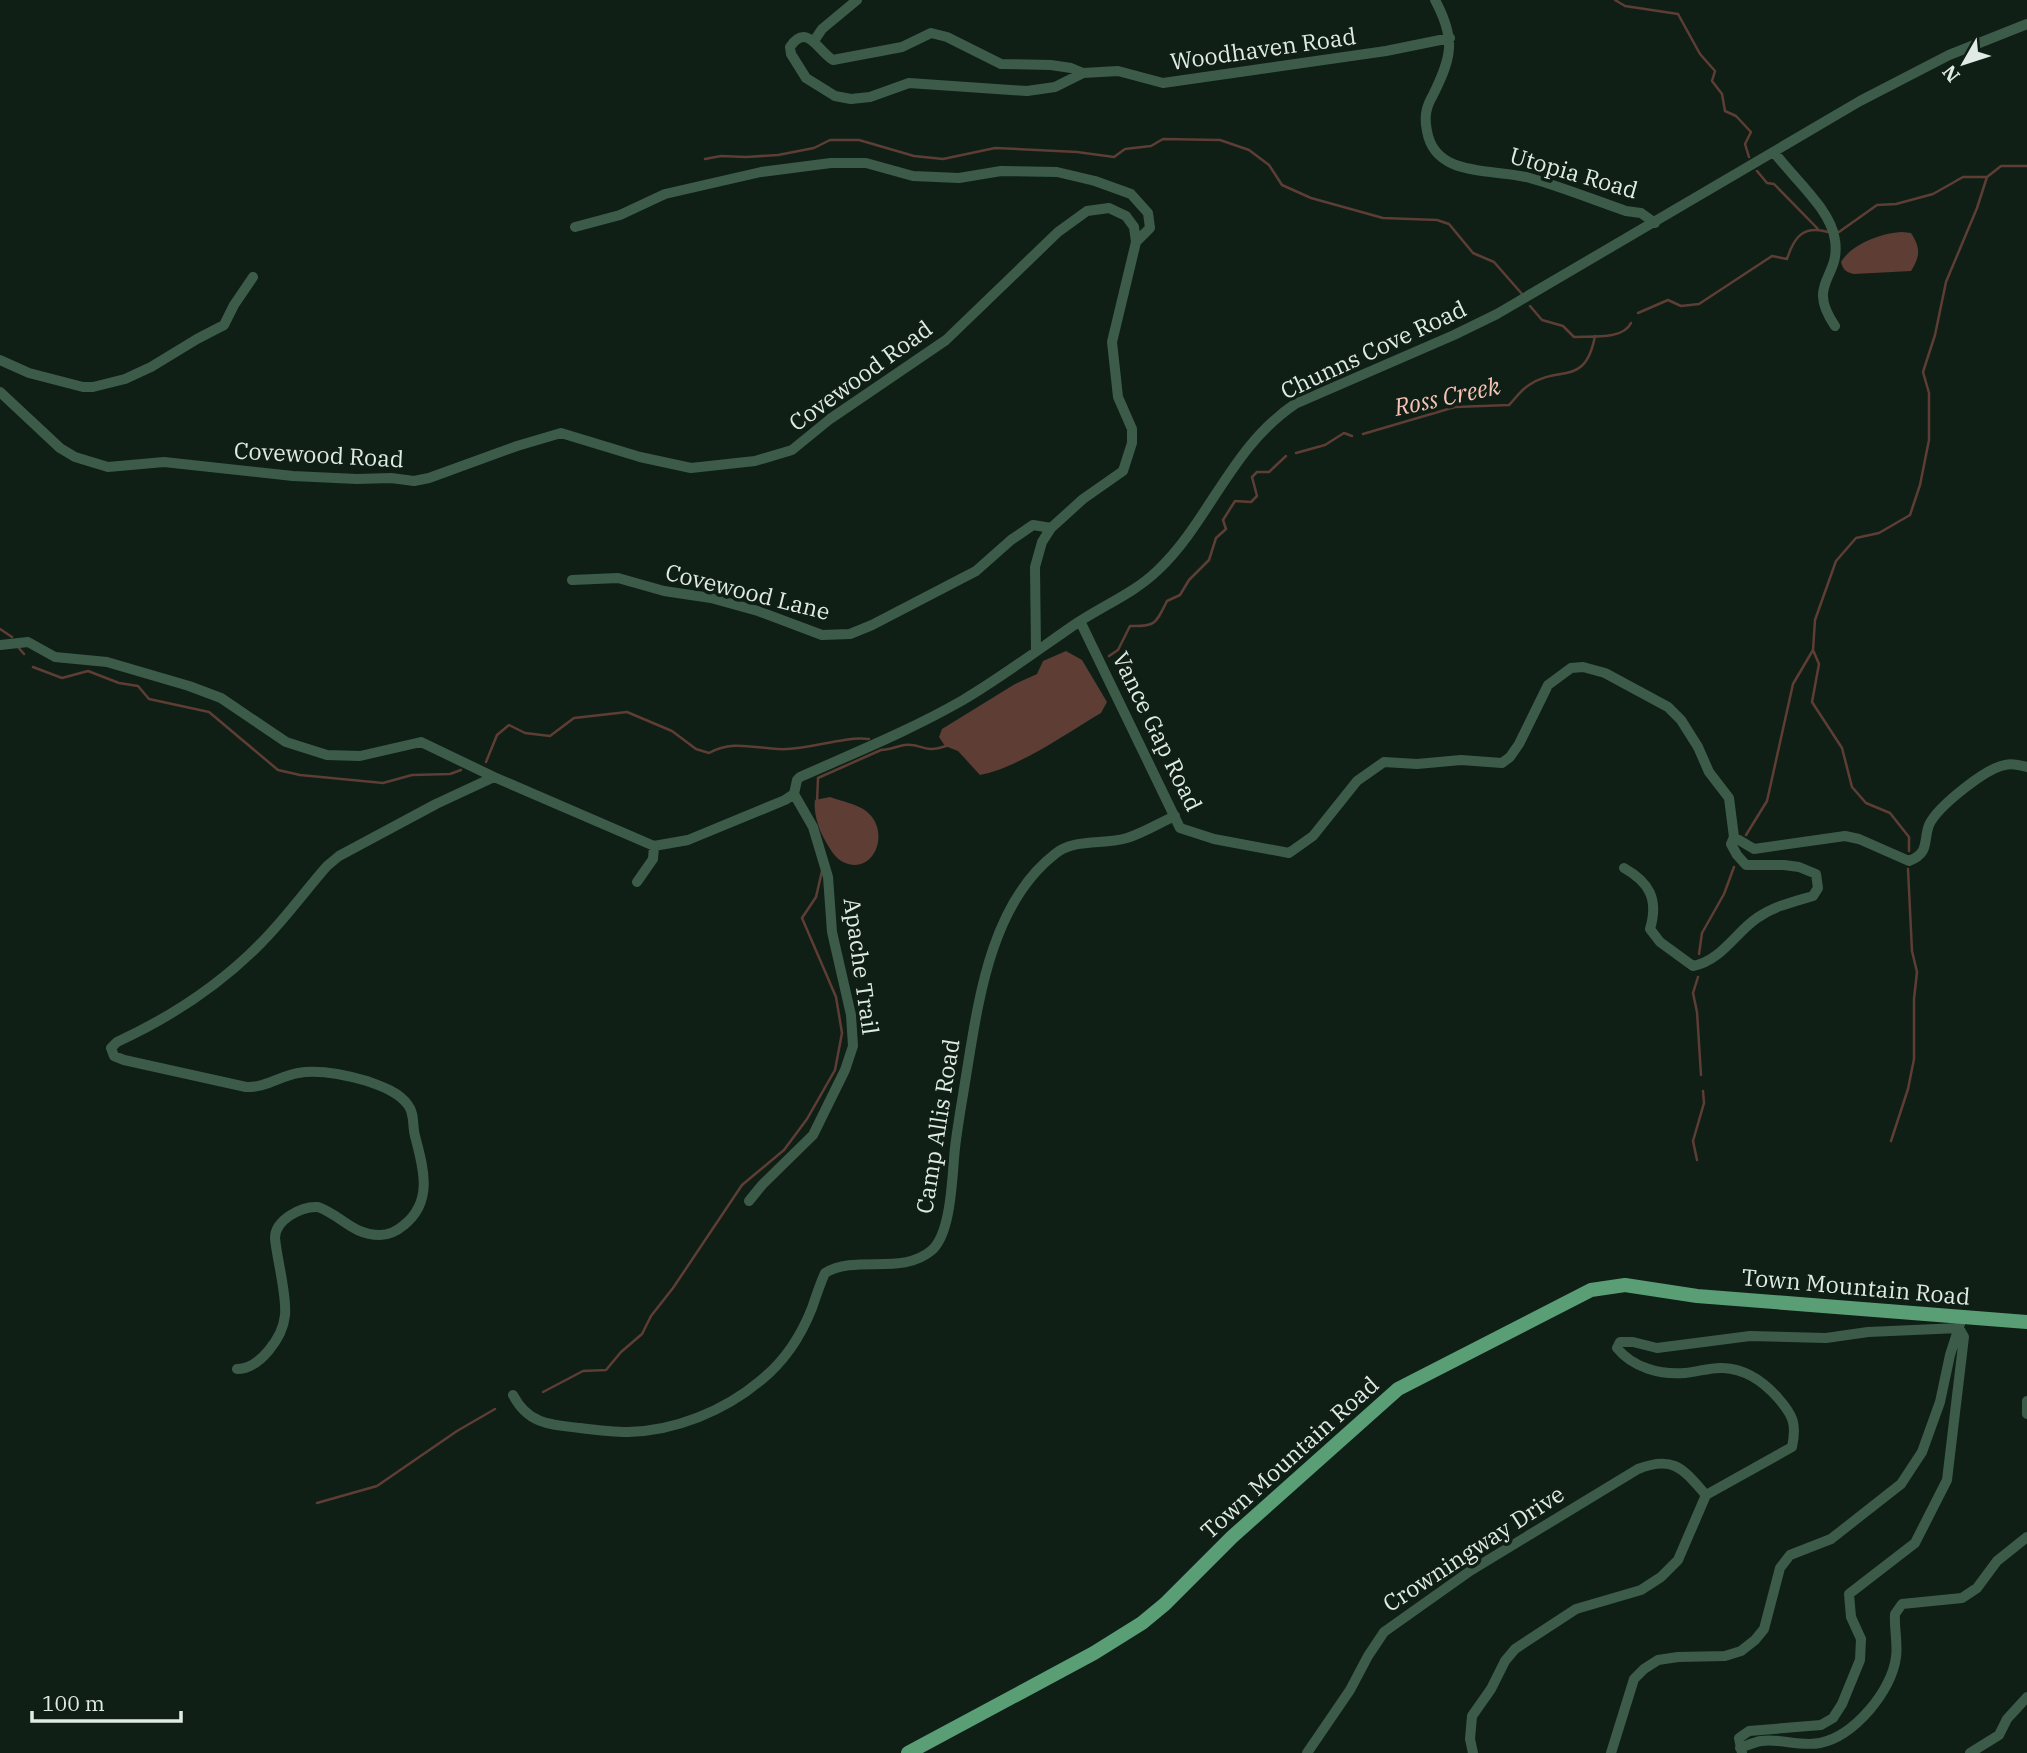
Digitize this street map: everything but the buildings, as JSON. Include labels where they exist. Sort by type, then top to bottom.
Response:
[{"type":"main road","name":"Town Mountain Road","points":[[908,1753],[1094,1653],[1142,1623],[1166,1604],[1232,1537],[1398,1389],[1591,1290],[1604,1286],[1637,1286],[1697,1296],[1961,1323],[2027,1322]]},
{"type":"street","points":[[814,41],[821,29],[857,0]]},
{"type":"street","points":[[1435,0],[1450,38]]},
{"type":"street","name":"Chunns Cove Road","points":[[654,846],[688,840],[771,808],[794,794],[800,777],[930,718],[964,699],[1080,621],[1144,582],[1158,570],[1188,532],[1241,456],[1280,414],[1306,397],[1454,335],[1497,314],[1902,78],[1994,35],[2027,24]]},
{"type":"street","name":"Woodhaven Road","points":[[1083,73],[1055,88],[1027,91],[909,83],[870,97],[851,99],[835,96],[807,78],[790,47],[795,40],[803,37],[814,41],[823,54],[833,60],[902,47],[930,33],[947,37],[1001,64],[1051,65],[1083,73],[1118,72],[1163,83],[1386,51],[1450,38]]},
{"type":"street","name":"Utopia Road","points":[[1450,38],[1448,61],[1425,116],[1428,138],[1439,154],[1459,166],[1528,177],[1626,211],[1641,213],[1655,223]]},
{"type":"street","points":[[1774,152],[1824,214],[1834,234],[1835,257],[1822,288],[1821,299],[1825,312],[1835,326]]},
{"type":"street","points":[[575,227],[620,215],[665,194],[761,172],[831,163],[866,163],[914,176],[959,178],[1001,171],[1057,172],[1095,181],[1131,194],[1148,213],[1150,228],[1136,242],[1112,342],[1118,397],[1132,429],[1132,443],[1123,471],[1083,499],[1051,528],[1042,542],[1035,567],[1036,652]]},
{"type":"street","name":"Covewood Road","points":[[0,392],[60,447],[75,457],[108,467],[164,462],[293,476],[414,481],[561,433],[640,457],[691,468],[755,461],[792,450],[830,419],[946,340],[1058,232],[1087,211],[1109,208],[1126,216],[1134,227],[1136,242]]},
{"type":"street","points":[[0,359],[29,373],[83,387],[125,379],[224,325],[253,277]]},
{"type":"street","name":"Covewood Lane","points":[[572,580],[618,579],[664,591],[711,598],[758,611],[822,635],[850,634],[976,571],[1011,540],[1033,526],[1051,528]]},
{"type":"street","name":"Vance Gap Road","points":[[1080,621],[1180,828],[1214,839],[1289,853],[1313,836],[1357,781],[1384,762],[1417,764],[1461,760],[1502,763],[1519,744],[1548,685],[1571,668],[1583,667],[1605,673],[1668,707],[1681,720],[1698,747],[1709,772],[1729,797],[1734,836]]},
{"type":"street","points":[[0,645],[28,642],[55,657],[107,662],[190,687],[221,698],[286,742],[327,755],[360,757],[421,742],[494,777],[654,846],[653,859],[637,881]]},
{"type":"street","points":[[1624,868],[1639,877],[1652,894],[1650,929],[1660,942],[1693,966],[1704,964],[1732,943],[1755,919],[1776,907],[1813,896],[1818,888],[1816,874],[1799,867],[1746,865],[1731,844],[1734,836],[1754,849],[1845,836],[1859,839],[1909,860],[1921,854],[1927,843],[1929,825],[1960,791],[1996,768],[2008,764],[2027,767]]},
{"type":"street","points":[[237,1369],[247,1368],[261,1359],[269,1350],[285,1319],[275,1238],[275,1230],[280,1223],[303,1209],[318,1207],[350,1228],[383,1235],[403,1226],[418,1210],[424,1191],[424,1171],[410,1107],[392,1091],[343,1075],[296,1073],[263,1085],[246,1087],[124,1060],[114,1056],[111,1048],[117,1042],[164,1019],[228,975],[262,942],[327,866],[339,856],[436,804],[494,777]]},
{"type":"street","name":"Apache Trail","points":[[749,1201],[813,1135],[845,1070],[853,1046],[850,1015],[832,932],[828,877],[813,827],[794,794]]},
{"type":"street","name":"Camp Allis Road","points":[[513,1395],[520,1409],[534,1419],[556,1426],[611,1432],[649,1430],[711,1412],[734,1400],[761,1380],[785,1356],[800,1335],[825,1273],[842,1265],[910,1261],[932,1250],[939,1241],[948,1214],[956,1137],[984,981],[1011,908],[1027,883],[1057,852],[1068,847],[1126,839],[1175,816]]},
{"type":"street","points":[[1473,1753],[1470,1738],[1472,1716],[1510,1655],[1535,1635],[1576,1609],[1641,1590],[1661,1577],[1678,1560],[1706,1495],[1792,1447],[1796,1431],[1791,1414],[1763,1382],[1745,1373],[1723,1368],[1683,1373],[1662,1372],[1632,1363],[1617,1348],[1620,1342],[1657,1348],[1750,1336],[1826,1338],[1961,1323]]},
{"type":"street","points":[[1961,1323],[1964,1337],[1947,1480],[1915,1543],[1849,1594],[1851,1617],[1861,1639],[1860,1660],[1842,1704],[1833,1718],[1821,1725],[1749,1731],[1740,1738],[1741,1750],[1761,1741],[1801,1744],[1820,1743],[1838,1737],[1874,1705],[1891,1676],[1896,1656],[1895,1614],[1902,1604],[1962,1598],[1978,1588],[1997,1561],[2027,1537]]},
{"type":"street","points":[[1611,1753],[1634,1679],[1644,1669],[1658,1660],[1725,1656],[1741,1651],[1764,1629],[1780,1568],[1790,1555],[1831,1539],[1901,1484],[1922,1452],[1940,1402],[1952,1346],[1961,1323]]},
{"type":"street","points":[[2027,1401],[2027,1414]]},
{"type":"street","name":"Crowningway Drive","points":[[1307,1753],[1344,1699],[1384,1632],[1470,1571],[1638,1469],[1657,1461],[1686,1472],[1706,1495]]},
{"type":"street","points":[[1970,1753],[1999,1735],[2007,1719],[2027,1697]]},
{"type":"shaded area","points":[[1911,233],[1918,248],[1918,257],[1911,271],[1854,274],[1843,267],[1841,262],[1860,245],[1876,237]]},
{"type":"shaded area","points":[[1066,651],[1082,660],[1107,702],[1101,713],[1026,758],[980,775],[958,751],[945,746],[939,737],[942,729],[1015,684],[1037,674],[1043,661]]},
{"type":"shaded area","points":[[830,797],[866,811],[874,820],[878,830],[876,850],[871,858],[863,863],[854,865],[843,862],[823,838],[816,816],[815,800]]},
{"type":"waterway","points":[[1615,0],[1625,6],[1678,14],[1700,54],[1715,71],[1712,81],[1722,94],[1725,111],[1736,116],[1751,132],[1745,144],[1749,157]]},
{"type":"waterway","points":[[705,159],[721,156],[778,155],[814,148],[830,140],[859,140],[914,156],[943,159],[995,148],[1077,152],[1114,157],[1125,149],[1151,146],[1163,139],[1220,140],[1249,150],[1269,165],[1282,185],[1311,198],[1383,218],[1437,220],[1449,224],[1473,253],[1494,262],[1522,294]]},
{"type":"waterway","name":"Ross Creek","points":[[1835,232],[1839,232],[1877,205],[1896,204],[1933,194],[1963,177],[1987,177],[2001,166],[2027,166]]},
{"type":"waterway","points":[[1757,171],[1767,183],[1774,184],[1818,229]]},
{"type":"waterway","points":[[1746,835],[1767,801],[1793,684],[1813,650],[1815,620],[1836,561],[1856,538],[1879,533],[1910,515],[1920,485],[1929,440],[1929,393],[1923,372],[1935,335],[1946,282],[1987,177]]},
{"type":"waterway","name":"Ross Creek","points":[[1638,313],[1668,300],[1681,306],[1699,304],[1772,256],[1787,259],[1796,239],[1806,232],[1828,232]]},
{"type":"waterway","points":[[1530,306],[1542,320],[1563,326],[1574,337],[1614,335],[1631,323]]},
{"type":"waterway","name":"Ross Creek","points":[[1363,434],[1455,407],[1509,405],[1526,387],[1540,379],[1578,369],[1591,352],[1595,336]]},
{"type":"waterway","name":"Ross Creek","points":[[1296,453],[1325,445],[1344,433],[1352,436]]},
{"type":"waterway","name":"Ross Creek","points":[[1109,656],[1118,650],[1130,626],[1145,626],[1154,622],[1167,601],[1180,595],[1189,580],[1209,560],[1216,538],[1226,529],[1223,520],[1235,501],[1251,502],[1257,496],[1252,477],[1257,472],[1269,472],[1286,456]]},
{"type":"waterway","points":[[0,629],[12,637]]},
{"type":"waterway","points":[[18,647],[24,654]]},
{"type":"waterway","points":[[1813,650],[1819,664],[1812,702],[1842,748],[1852,787],[1866,803],[1890,813],[1909,837],[1909,851]]},
{"type":"waterway","points":[[33,667],[62,678],[88,671],[119,683],[138,686],[149,699],[209,712],[278,770],[300,775],[383,783],[412,775],[450,774],[461,770]]},
{"type":"waterway","points":[[486,762],[497,735],[509,725],[525,733],[550,736],[574,718],[627,712],[672,731],[696,749],[709,753],[734,746],[790,749],[869,739]]},
{"type":"waterway","points":[[817,802],[818,778],[881,750],[905,745],[927,749],[946,746]]},
{"type":"waterway","points":[[1699,954],[1702,933],[1724,894],[1734,867]]},
{"type":"waterway","points":[[1891,1141],[1908,1089],[1914,1059],[1917,972],[1912,951],[1908,869]]},
{"type":"waterway","points":[[543,1392],[583,1371],[606,1370],[621,1352],[642,1334],[651,1316],[742,1185],[784,1150],[807,1119],[835,1070],[842,1033],[836,997],[802,918],[816,897],[822,871]]},
{"type":"waterway","points":[[1698,977],[1693,993],[1697,1012],[1701,1075]]},
{"type":"waterway","points":[[1697,1160],[1693,1141],[1704,1103],[1703,1091]]},
{"type":"waterway","points":[[317,1503],[377,1486],[457,1431],[495,1409]]}]
